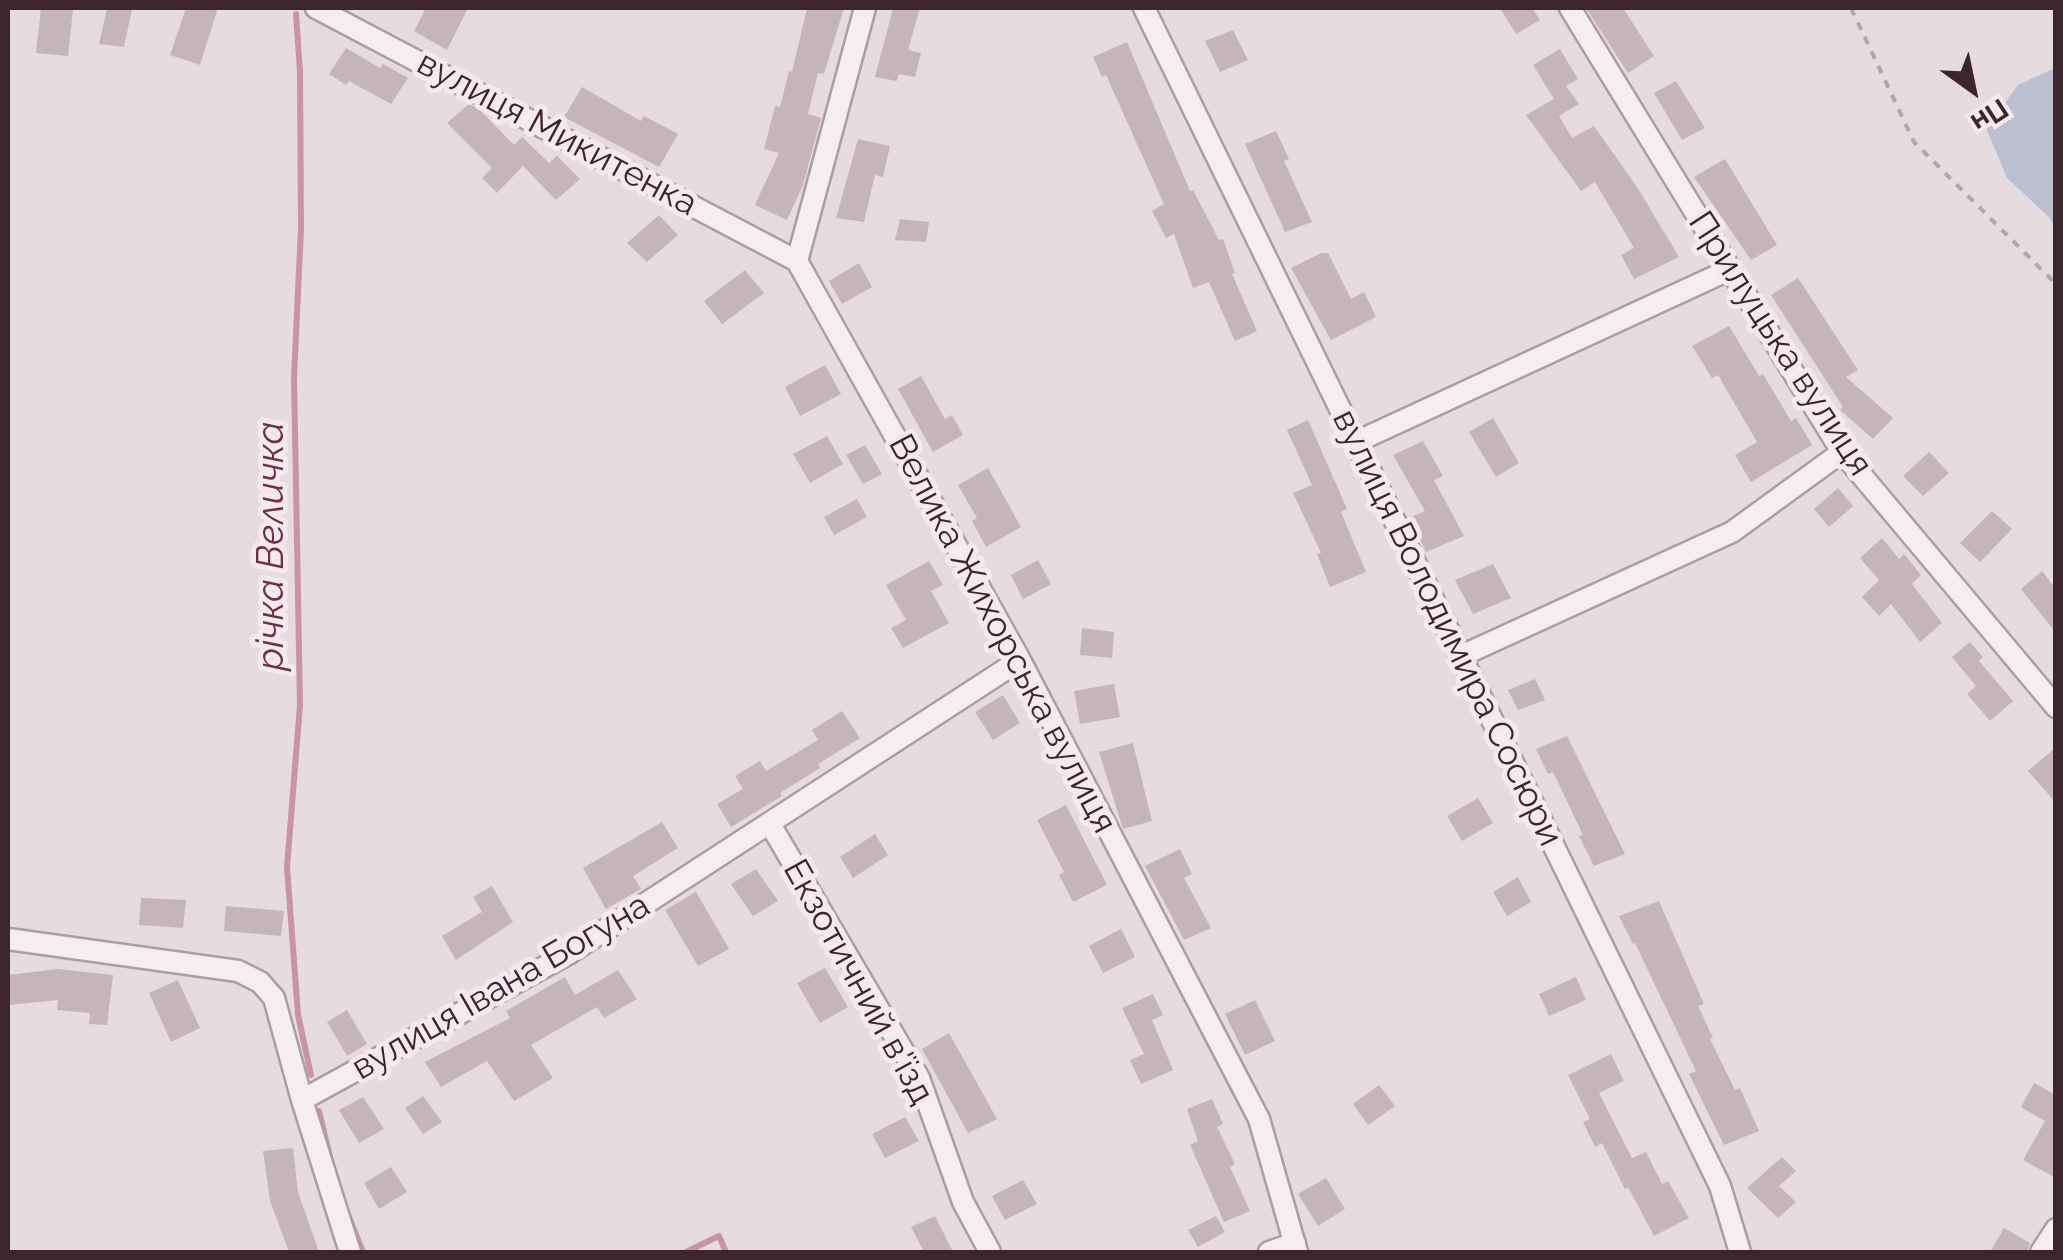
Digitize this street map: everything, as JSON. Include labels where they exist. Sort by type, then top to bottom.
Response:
[{"type":"street","name":"вулиця Микитенка","points":[[316,8],[798,261]]},
{"type":"street","points":[[798,261],[865,8]]},
{"type":"street","name":"вулиця Володимира Сосюри","points":[[1144,8],[1720,1186],[1740,1252]]},
{"type":"street","name":"Прилуцька вулиця","points":[[1570,8],[1842,452],[2056,707]]},
{"type":"street","name":"Велика Жихорська вулиця","points":[[798,261],[1020,660],[1260,1119],[1296,1248]]},
{"type":"street","points":[[1356,442],[1731,269]]},
{"type":"street","points":[[1461,656],[1732,532],[1842,452]]},
{"type":"street","name":"вулиця Івана Богуна","points":[[302,1100],[568,954],[1020,660]]},
{"type":"street","name":"Екзотичний в'їзд","points":[[770,824],[919,1078],[962,1202],[990,1252]]},
{"type":"street","points":[[8,939],[238,971],[260,982],[274,998],[350,1252]]},
{"type":"street","points":[[2041,1252],[2056,1229]]},
{"type":"street","points":[[1269,1252],[1296,1248]]},
{"type":"path","points":[[1851,8],[1914,142],[2056,284]]},
{"type":"shaded area","points":[[2055,68],[2055,228],[2049,217],[2007,178],[1986,128],[2018,85]]},
{"type":"building","points":[[41,8],[73,10],[68,56],[36,53]]},
{"type":"building","points":[[107,8],[132,9],[124,47],[99,44]]},
{"type":"building","points":[[186,8],[218,8],[200,65],[170,55]]},
{"type":"building","points":[[426,8],[468,8],[447,50],[414,31]]},
{"type":"building","points":[[807,8],[844,8],[824,74],[818,73],[808,114],[821,118],[803,185],[787,220],[755,205],[779,153],[764,149],[775,106],[780,107],[789,71],[792,72]]},
{"type":"building","points":[[893,8],[920,8],[908,50],[921,53],[915,77],[899,74],[897,81],[875,77]]},
{"type":"building","points":[[1500,8],[1532,8],[1540,20],[1516,34]]},
{"type":"building","points":[[1586,8],[1623,8],[1654,56],[1628,73]]},
{"type":"building","points":[[1233,30],[1248,60],[1220,72],[1205,41]]},
{"type":"building","points":[[1127,42],[1190,191],[1193,190],[1219,240],[1223,239],[1235,273],[1232,274],[1257,331],[1235,341],[1209,282],[1193,288],[1174,234],[1166,238],[1152,211],[1164,204],[1106,75],[1102,77],[1093,57]]},
{"type":"building","points":[[346,48],[380,68],[383,64],[408,78],[391,104],[329,74]]},
{"type":"building","points":[[1560,49],[1578,79],[1566,86],[1579,104],[1559,116],[1572,138],[1594,126],[1679,257],[1634,279],[1621,255],[1634,248],[1595,182],[1581,191],[1526,115],[1554,99],[1533,65]]},
{"type":"building","points":[[1676,81],[1705,128],[1682,140],[1654,93]]},
{"type":"building","points":[[582,87],[641,121],[644,116],[678,134],[659,167],[564,117]]},
{"type":"building","points":[[469,104],[479,109],[514,145],[522,137],[549,163],[557,156],[580,179],[556,200],[523,166],[497,193],[482,178],[492,168],[447,123]]},
{"type":"building","points":[[1276,131],[1289,159],[1284,161],[1312,222],[1285,232],[1245,144]]},
{"type":"building","points":[[858,139],[890,146],[883,177],[875,175],[864,222],[836,218]]},
{"type":"building","points":[[1725,159],[1777,245],[1751,260],[1694,177]]},
{"type":"building","points":[[659,215],[678,235],[647,262],[627,243]]},
{"type":"building","points":[[900,219],[929,222],[926,242],[895,240]]},
{"type":"building","points":[[1328,253],[1351,299],[1364,292],[1376,317],[1331,340],[1291,268]]},
{"type":"building","points":[[859,263],[872,287],[842,304],[829,281]]},
{"type":"building","points":[[745,270],[764,293],[722,324],[704,301]]},
{"type":"building","points":[[1798,278],[1858,370],[1846,377],[1893,418],[1873,439],[1840,410],[1843,407],[1771,295]]},
{"type":"building","points":[[1729,326],[1759,376],[1763,374],[1791,421],[1796,418],[1812,445],[1751,482],[1735,455],[1757,442],[1718,375],[1712,378],[1692,346]]},
{"type":"building","points":[[825,365],[841,394],[800,416],[785,387]]},
{"type":"building","points":[[921,376],[945,419],[952,415],[963,435],[933,452],[898,389]]},
{"type":"building","points":[[1493,418],[1519,463],[1496,477],[1469,432]]},
{"type":"building","points":[[1308,420],[1347,509],[1341,512],[1366,572],[1330,587],[1317,554],[1321,553],[1293,493],[1312,485],[1287,430]]},
{"type":"building","points":[[827,436],[843,464],[810,483],[793,454]]},
{"type":"building","points":[[1423,441],[1443,476],[1434,480],[1464,536],[1426,552],[1409,518],[1425,511],[1393,455]]},
{"type":"building","points":[[865,445],[882,474],[863,484],[846,455]]},
{"type":"building","points":[[1929,452],[1949,473],[1923,496],[1903,476]]},
{"type":"building","points":[[988,468],[1021,527],[986,547],[972,521],[977,518],[958,485]]},
{"type":"building","points":[[1838,488],[1853,506],[1829,527],[1814,509]]},
{"type":"building","points":[[857,499],[867,517],[834,535],[824,517]]},
{"type":"building","points":[[1992,511],[2012,529],[1980,562],[1960,543]]},
{"type":"building","points":[[1882,538],[1899,559],[1904,554],[1921,575],[1912,584],[1942,623],[1920,642],[1891,604],[1879,616],[1862,597],[1879,580],[1860,558]]},
{"type":"building","points":[[1038,560],[1051,584],[1023,599],[1011,575]]},
{"type":"building","points":[[929,561],[943,585],[931,591],[949,623],[903,648],[891,628],[906,620],[886,585]]},
{"type":"building","points":[[1493,564],[1511,598],[1473,614],[1455,580]]},
{"type":"building","points":[[2042,571],[2056,589],[2056,633],[2021,589]]},
{"type":"building","points":[[1082,628],[1114,632],[1112,658],[1080,655]]},
{"type":"building","points":[[1970,642],[1983,657],[1979,661],[2013,701],[1990,721],[1967,694],[1976,686],[1952,657]]},
{"type":"building","points":[[1535,679],[1545,700],[1518,710],[1508,690]]},
{"type":"building","points":[[1114,684],[1120,717],[1080,724],[1074,691]]},
{"type":"building","points":[[1003,695],[1020,723],[993,740],[975,712]]},
{"type":"building","points":[[842,711],[860,738],[818,764],[820,768],[780,793],[782,796],[731,827],[717,804],[743,789],[735,776],[760,761],[766,771],[818,740],[812,730]]},
{"type":"building","points":[[1567,736],[1625,854],[1594,866],[1553,772],[1548,774],[1536,749]]},
{"type":"building","points":[[1133,743],[1152,821],[1123,829],[1099,752]]},
{"type":"building","points":[[2056,747],[2056,803],[2028,771]]},
{"type":"building","points":[[1478,798],[1493,823],[1462,841],[1447,816]]},
{"type":"building","points":[[1066,805],[1107,885],[1073,902],[1059,875],[1064,872],[1037,820]]},
{"type":"building","points":[[662,822],[678,848],[633,876],[641,889],[606,909],[583,868]]},
{"type":"building","points":[[875,834],[888,855],[853,878],[840,857]]},
{"type":"building","points":[[1180,849],[1192,874],[1184,878],[1211,928],[1184,940],[1145,866]]},
{"type":"building","points":[[756,869],[778,901],[753,916],[731,884]]},
{"type":"building","points":[[1518,877],[1531,902],[1507,916],[1493,892]]},
{"type":"building","points":[[492,886],[513,922],[456,960],[442,936],[482,912],[473,897]]},
{"type":"building","points":[[696,892],[729,949],[698,966],[665,910]]},
{"type":"building","points":[[141,898],[186,900],[183,928],[139,925]]},
{"type":"building","points":[[1659,901],[1704,1004],[1698,1006],[1713,1038],[1710,1039],[1735,1090],[1740,1088],[1759,1131],[1724,1145],[1689,1074],[1696,1071],[1619,916]]},
{"type":"building","points":[[226,906],[284,911],[281,936],[224,931]]},
{"type":"building","points":[[1121,929],[1135,957],[1103,973],[1089,946]]},
{"type":"building","points":[[825,968],[848,1007],[820,1023],[797,983]]},
{"type":"building","points":[[58,969],[113,975],[107,1025],[89,1024],[90,1013],[57,1010],[58,1000],[8,1005],[8,975]]},
{"type":"building","points":[[618,970],[637,999],[604,1018],[597,1007],[531,1045],[553,1078],[514,1101],[487,1061],[441,1087],[425,1062],[510,1018],[506,1011],[565,977],[575,995]]},
{"type":"building","points":[[1576,977],[1586,1000],[1549,1016],[1539,994]]},
{"type":"building","points":[[178,980],[200,1028],[171,1042],[149,993]]},
{"type":"building","points":[[1153,994],[1163,1015],[1152,1020],[1173,1070],[1141,1084],[1130,1060],[1144,1054],[1122,1008]]},
{"type":"building","points":[[1255,1000],[1275,1041],[1245,1055],[1225,1014]]},
{"type":"building","points":[[347,1010],[367,1044],[347,1056],[327,1022]]},
{"type":"building","points":[[949,1033],[997,1119],[968,1133],[922,1049]]},
{"type":"building","points":[[1611,1054],[1624,1081],[1599,1093],[1632,1158],[1646,1152],[1662,1184],[1668,1181],[1689,1218],[1654,1236],[1602,1143],[1595,1147],[1583,1122],[1590,1119],[1568,1075]]},
{"type":"building","points":[[2034,1083],[2056,1095],[2056,1178],[2023,1160],[2045,1121],[2021,1107]]},
{"type":"building","points":[[1379,1085],[1395,1106],[1368,1125],[1353,1104]]},
{"type":"building","points":[[423,1096],[442,1122],[423,1134],[405,1108]]},
{"type":"building","points":[[363,1097],[384,1129],[359,1143],[339,1110]]},
{"type":"building","points":[[1212,1099],[1223,1124],[1217,1127],[1235,1164],[1230,1167],[1250,1211],[1224,1222],[1190,1145],[1198,1141],[1187,1109]]},
{"type":"building","points":[[905,1117],[919,1141],[885,1158],[872,1134]]},
{"type":"building","points":[[293,1148],[298,1192],[319,1252],[289,1252],[270,1201],[263,1151]]},
{"type":"building","points":[[1782,1157],[1796,1171],[1779,1186],[1796,1202],[1778,1218],[1747,1188]]},
{"type":"building","points":[[391,1167],[407,1192],[379,1209],[364,1183]]},
{"type":"building","points":[[1326,1178],[1345,1209],[1318,1226],[1298,1194]]},
{"type":"building","points":[[1023,1180],[1037,1204],[1005,1220],[992,1196]]},
{"type":"building","points":[[935,1216],[953,1252],[924,1252],[911,1227]]},
{"type":"building","points":[[1216,1216],[1225,1232],[1198,1247],[1188,1230]]},
{"type":"building","points":[[2004,1228],[2030,1243],[2027,1252],[1990,1252]]},
{"type":"waterway","name":"річка Величка","points":[[296,14],[301,228],[294,377],[300,705],[287,867],[298,1015],[311,1075]]},
{"type":"waterway","name":"річка Величка","points":[[319,1111],[330,1157]]},
{"type":"waterway","name":"річка Величка","points":[[347,1212],[363,1252]]},
{"type":"waterway","name":"річка Величка","points":[[686,1252],[719,1236],[726,1252]]}]
